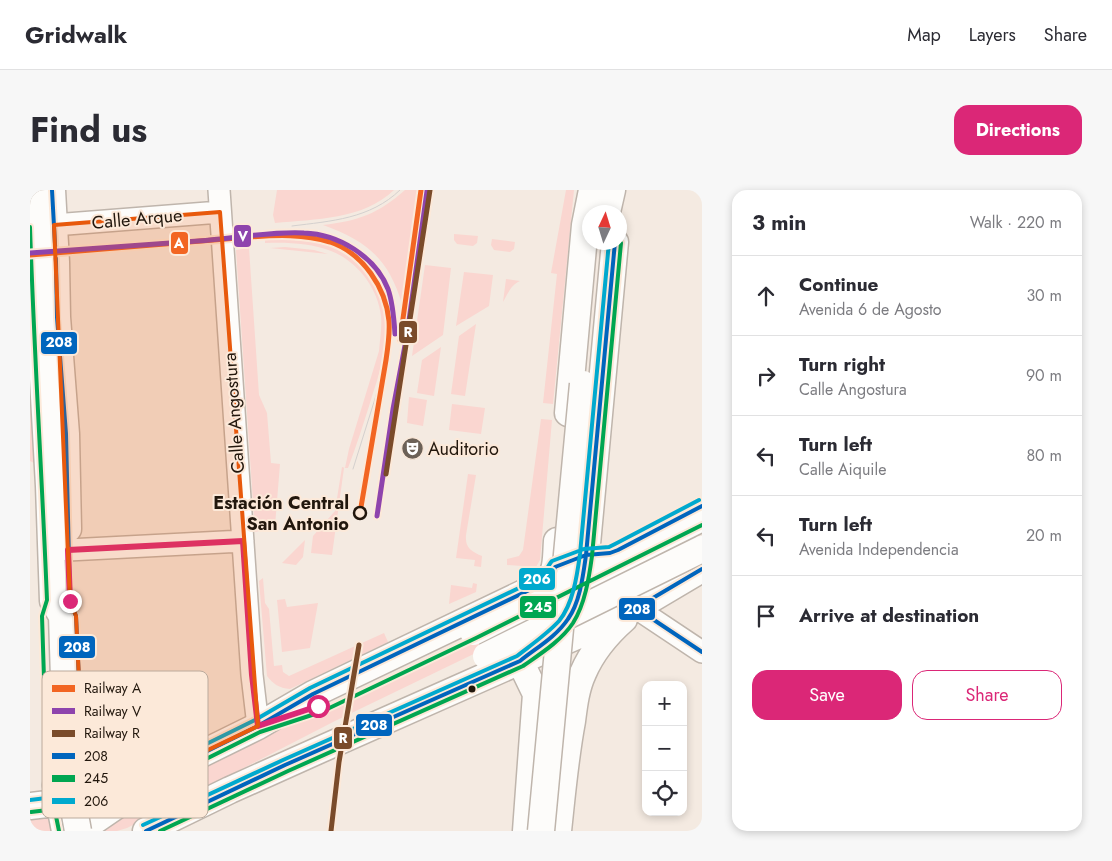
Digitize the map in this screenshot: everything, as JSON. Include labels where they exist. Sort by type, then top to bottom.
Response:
[{"type":"main road","points":[[35,190],[48,486],[62,606],[64,671]]},
{"type":"main road","points":[[50,671],[48,616],[62,606],[68,550],[66,434],[42,318],[56,262],[52,190]]},
{"type":"main road","points":[[594,190],[595,205]]},
{"type":"main road","points":[[208,751],[258,726],[313,694],[546,582],[552,575],[555,567],[585,225],[594,190]]},
{"type":"main road","points":[[609,205],[614,190]]},
{"type":"main road","points":[[614,190],[615,205]]},
{"type":"main road","points":[[547,831],[586,385],[594,250]]},
{"type":"main road","points":[[541,831],[586,385],[602,250]]},
{"type":"main road","points":[[520,661],[549,639],[568,619],[584,574],[614,250]]},
{"type":"main road","points":[[30,389],[42,358]]},
{"type":"main road","points":[[30,469],[36,470],[48,486]]},
{"type":"main road","points":[[555,567],[586,555],[610,553],[618,550],[702,506]]},
{"type":"main road","points":[[258,726],[318,706],[473,632],[702,518]]},
{"type":"main road","points":[[224,793],[277,756],[486,656],[702,549]]},
{"type":"main road","points":[[208,801],[636,608],[702,569]]},
{"type":"main road","points":[[500,605],[504,630],[536,694],[526,831]]},
{"type":"main road","points":[[62,606],[76,616],[79,671]]},
{"type":"main road","points":[[558,831],[566,752],[582,674],[594,652],[610,632],[636,608]]},
{"type":"main road","points":[[62,818],[65,831]]},
{"type":"main road","points":[[76,818],[78,831]]},
{"type":"main road","points":[[85,831],[98,818]]},
{"type":"main road","points":[[146,831],[173,818]]},
{"type":"street","name":"Calle Angostura","points":[[219,190],[252,675],[258,726]]},
{"type":"street","name":"Calle Arque","points":[[54,225],[220,212]]},
{"type":"street","points":[[68,550],[243,541]]},
{"type":"street","points":[[636,608],[702,652]]},
{"type":"highlighted area","points":[[220,212],[258,726],[139,783],[88,799],[83,765],[76,616],[70,601],[54,225]]},
{"type":"shaded area","points":[[277,190],[394,190],[382,200],[353,213],[322,219],[275,223],[273,215]]},
{"type":"shaded area","points":[[405,190],[420,190],[402,304],[390,274],[374,253],[352,238],[323,225],[367,215],[386,205]]},
{"type":"shaded area","points":[[566,190],[574,190],[553,404],[543,403],[557,274],[551,273]]},
{"type":"shaded area","points":[[454,234],[478,236],[477,243],[473,246],[457,244],[454,240]]},
{"type":"shaded area","points":[[265,239],[303,241],[326,245],[346,254],[355,261],[370,279],[381,299],[385,316],[385,328],[381,365],[348,468],[345,468],[349,449],[379,351],[381,316],[376,295],[365,277],[349,261],[331,251],[307,245],[265,243]]},
{"type":"shaded area","points":[[492,239],[515,242],[514,249],[510,252],[494,250],[491,245]]},
{"type":"shaded area","points":[[285,247],[314,250],[328,254],[270,248]]},
{"type":"shaded area","points":[[249,248],[259,395],[267,413],[271,463],[280,464],[275,526],[277,527],[255,532],[236,250]]},
{"type":"shaded area","points":[[425,265],[451,268],[443,335],[412,356]]},
{"type":"shaded area","points":[[464,272],[493,275],[489,306],[456,326]]},
{"type":"shaded area","points":[[506,279],[520,281],[512,287],[503,302]]},
{"type":"shaded area","points":[[476,324],[465,396],[451,394],[459,336]]},
{"type":"shaded area","points":[[441,347],[434,396],[417,393],[422,360]]},
{"type":"shaded area","points":[[409,397],[427,400],[423,426],[407,423]]},
{"type":"shaded area","points":[[34,400],[38,465],[30,461],[30,412]]},
{"type":"shaded area","points":[[452,404],[485,408],[481,434],[449,430]]},
{"type":"shaded area","points":[[541,419],[552,420],[540,560],[536,567],[507,565],[507,559],[519,556],[523,550]]},
{"type":"shaded area","points":[[342,467],[345,468],[332,555],[311,553],[313,536],[335,511]]},
{"type":"shaded area","points":[[468,474],[476,475],[466,539],[469,548],[482,556],[481,567],[474,566],[475,560],[456,558]]},
{"type":"shaded area","points":[[305,540],[303,557],[296,565],[282,563]]},
{"type":"shaded area","points":[[263,578],[265,603],[269,609],[274,666],[282,665],[283,672],[289,676],[384,633],[388,642],[290,689],[277,685],[267,676],[259,581]]},
{"type":"shaded area","points":[[473,583],[477,584],[476,592],[449,604],[451,585],[472,588]]},
{"type":"shaded area","points":[[285,599],[287,607],[318,603],[310,648],[282,652],[277,600]]},
{"type":"shaded area","points":[[469,625],[500,639],[482,650],[335,721],[208,786],[208,764],[476,639]]},
{"type":"shaded area","points":[[42,813],[42,818],[55,818],[56,831],[30,831],[30,814]]},
{"type":"shaded area","points":[[108,818],[146,818],[117,831],[90,831]]},
{"type":"tram line","points":[[292,226],[335,220],[363,213],[388,200],[400,190]]},
{"type":"tram line","points":[[353,469],[384,370]]},
{"type":"rail line","name":"A","points":[[400,340],[421,190]]},
{"type":"rail line","name":"R","points":[[386,474],[430,190]]},
{"type":"rail line","name":"V","points":[[377,516],[393,409],[407,335],[427,191]]},
{"type":"rail line","name":"V","points":[[30,253],[211,240],[278,233],[317,234],[342,242],[365,257],[374,266],[390,294],[395,334]]},
{"type":"rail line","name":"A","points":[[30,255],[280,236],[320,239],[342,247],[353,254],[371,273],[378,284],[387,309],[389,321],[386,360],[360,513]]},
{"type":"rail line","name":"R","points":[[331,831],[339,762],[359,645]]},
{"type":"transit line","name":"208","points":[[52,190],[57,317],[66,434],[70,601],[76,616],[79,671]]},
{"type":"transit line","name":"245","points":[[30,227],[47,600],[42,616],[44,671]]},
{"type":"transit line","name":"206","points":[[208,795],[517,656],[559,621],[571,598],[580,554],[608,250]]},
{"type":"transit line","name":"208","points":[[208,802],[285,765],[520,661],[552,637],[568,619],[578,597],[586,555],[614,250]]},
{"type":"transit line","name":"245","points":[[208,808],[523,666],[550,647],[568,630],[577,616],[583,599],[592,556],[620,250]]},
{"type":"transit line","name":"206","points":[[208,743],[255,720],[310,688],[542,577],[552,561],[584,549],[609,547],[699,500]]},
{"type":"transit line","name":"208","points":[[208,751],[258,726],[313,694],[546,582],[552,575],[555,567],[586,555],[610,553],[618,550],[702,506]]},
{"type":"transit line","name":"245","points":[[208,758],[260,732],[321,712],[476,638],[702,525]]},
{"type":"transit line","name":"208","points":[[702,569],[636,608],[702,652]]},
{"type":"transit line","name":"206","points":[[30,800],[42,799]]},
{"type":"transit line","name":"245","points":[[31,812],[42,811]]},
{"type":"transit line","name":"245","points":[[56,818],[59,831]]},
{"type":"transit line","name":"206","points":[[143,825],[158,818]]},
{"type":"transit line","name":"208","points":[[146,831],[173,818]]},
{"type":"transit line","name":"245","points":[[160,831],[188,818]]},
{"type":"place","name":"Auditorio","points":[[412,449]]},
{"type":"place","name":"Estación Central San Antonio","points":[[360,513]]},
{"type":"route","points":[[70,601],[68,550],[243,541],[252,675],[258,726],[318,706]]}]
